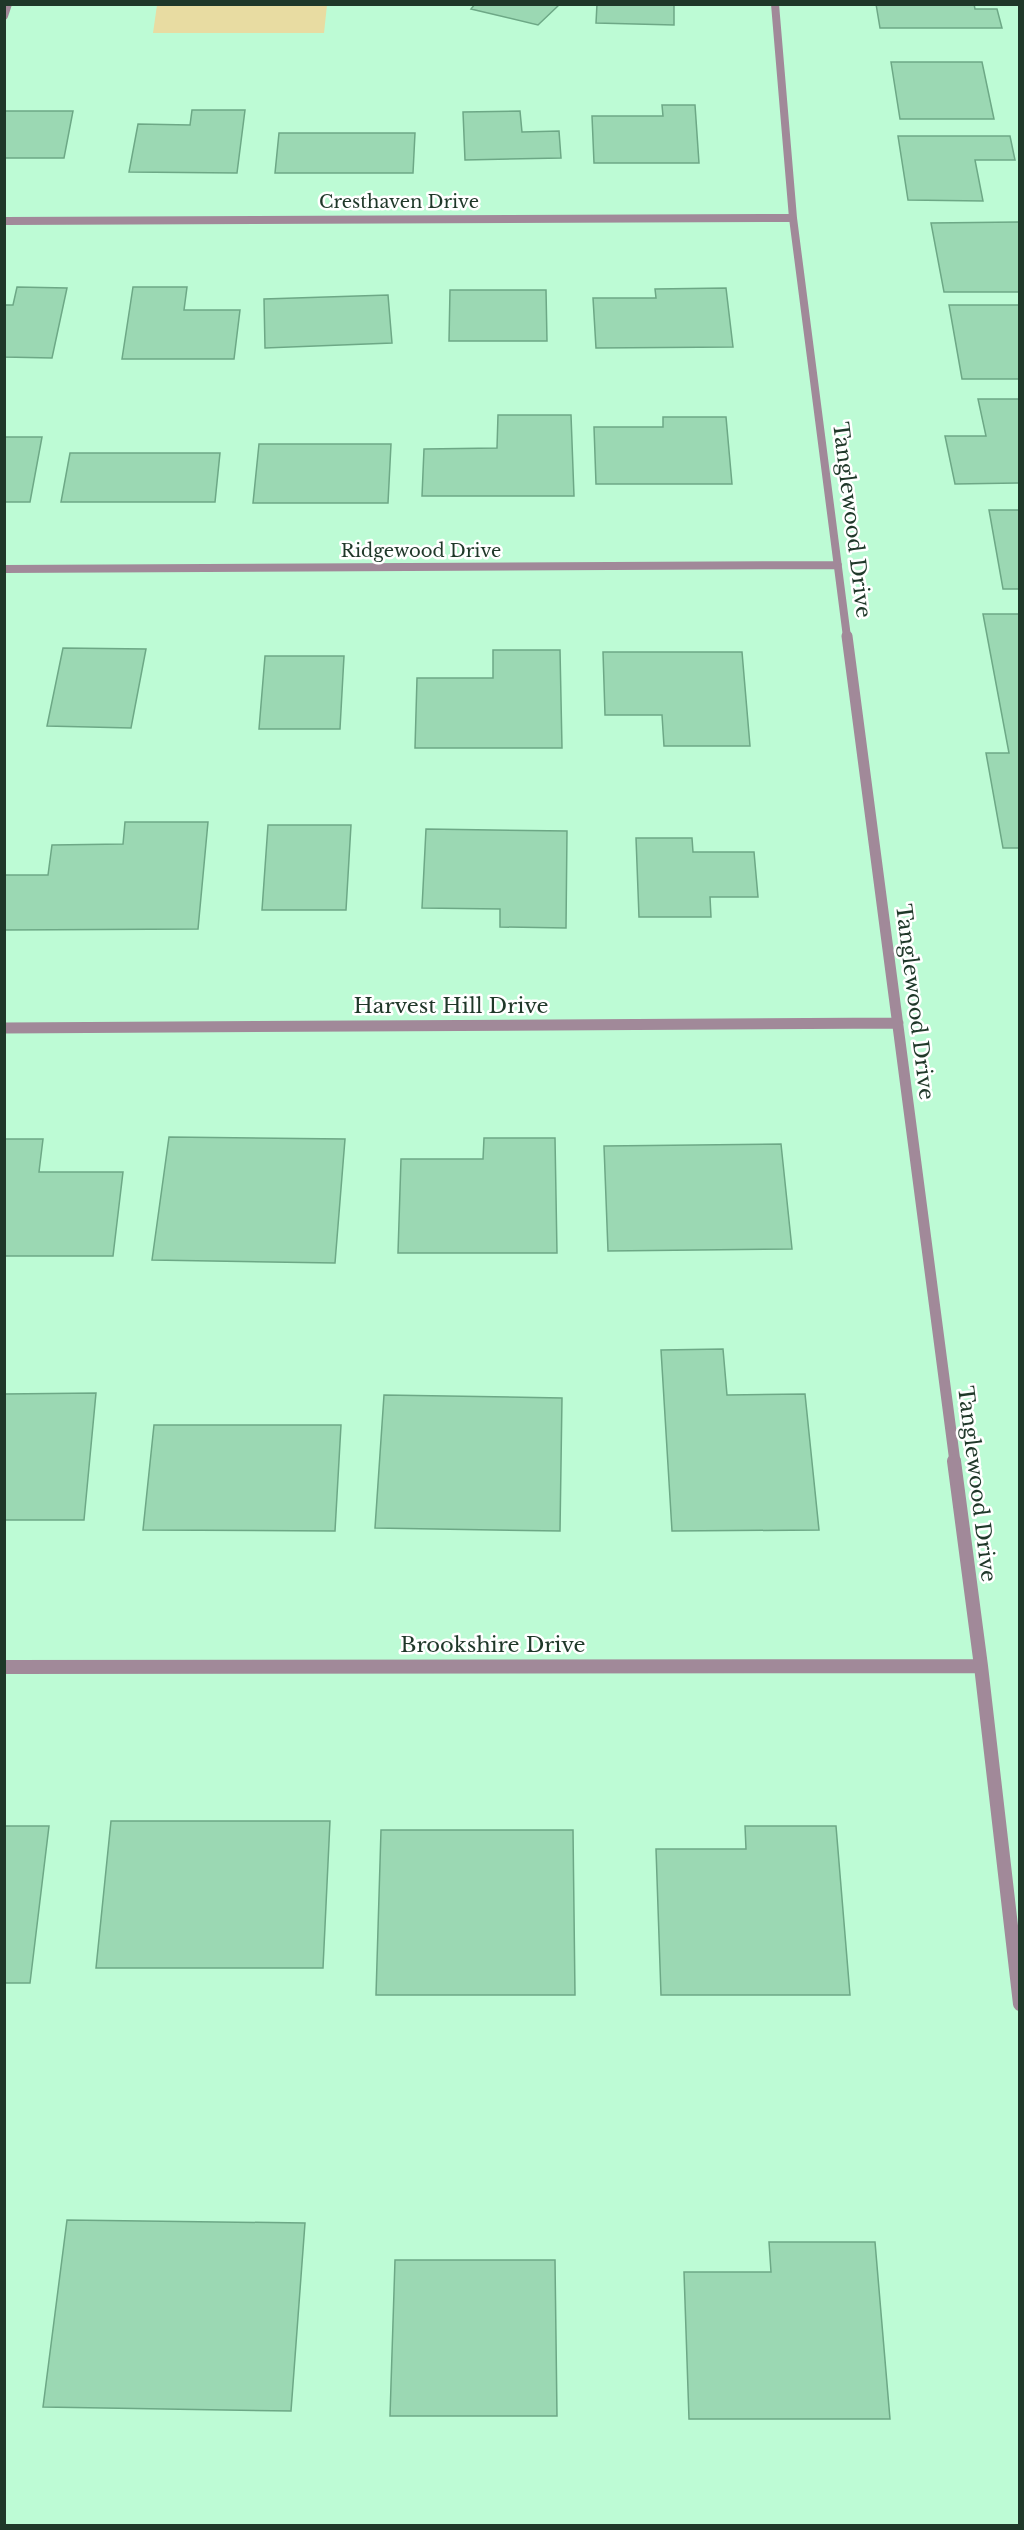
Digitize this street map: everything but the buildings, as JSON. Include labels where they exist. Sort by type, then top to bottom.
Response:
[{"type":"street","points":[[4,16],[8,4]]},
{"type":"street","name":"Tanglewood Drive","points":[[775,4],[793,219],[981,1666],[1020,2004]]},
{"type":"street","name":"Cresthaven Drive","points":[[4,221],[793,219]]},
{"type":"street","name":"Ridgewood Drive","points":[[4,569],[838,565]]},
{"type":"street","name":"Harvest Hill Drive","points":[[4,1028],[898,1023]]},
{"type":"street","name":"Brookshire Drive","points":[[4,1667],[981,1666]]},
{"type":"shaded area","points":[[157,4],[327,5],[324,33],[153,33]]}]
